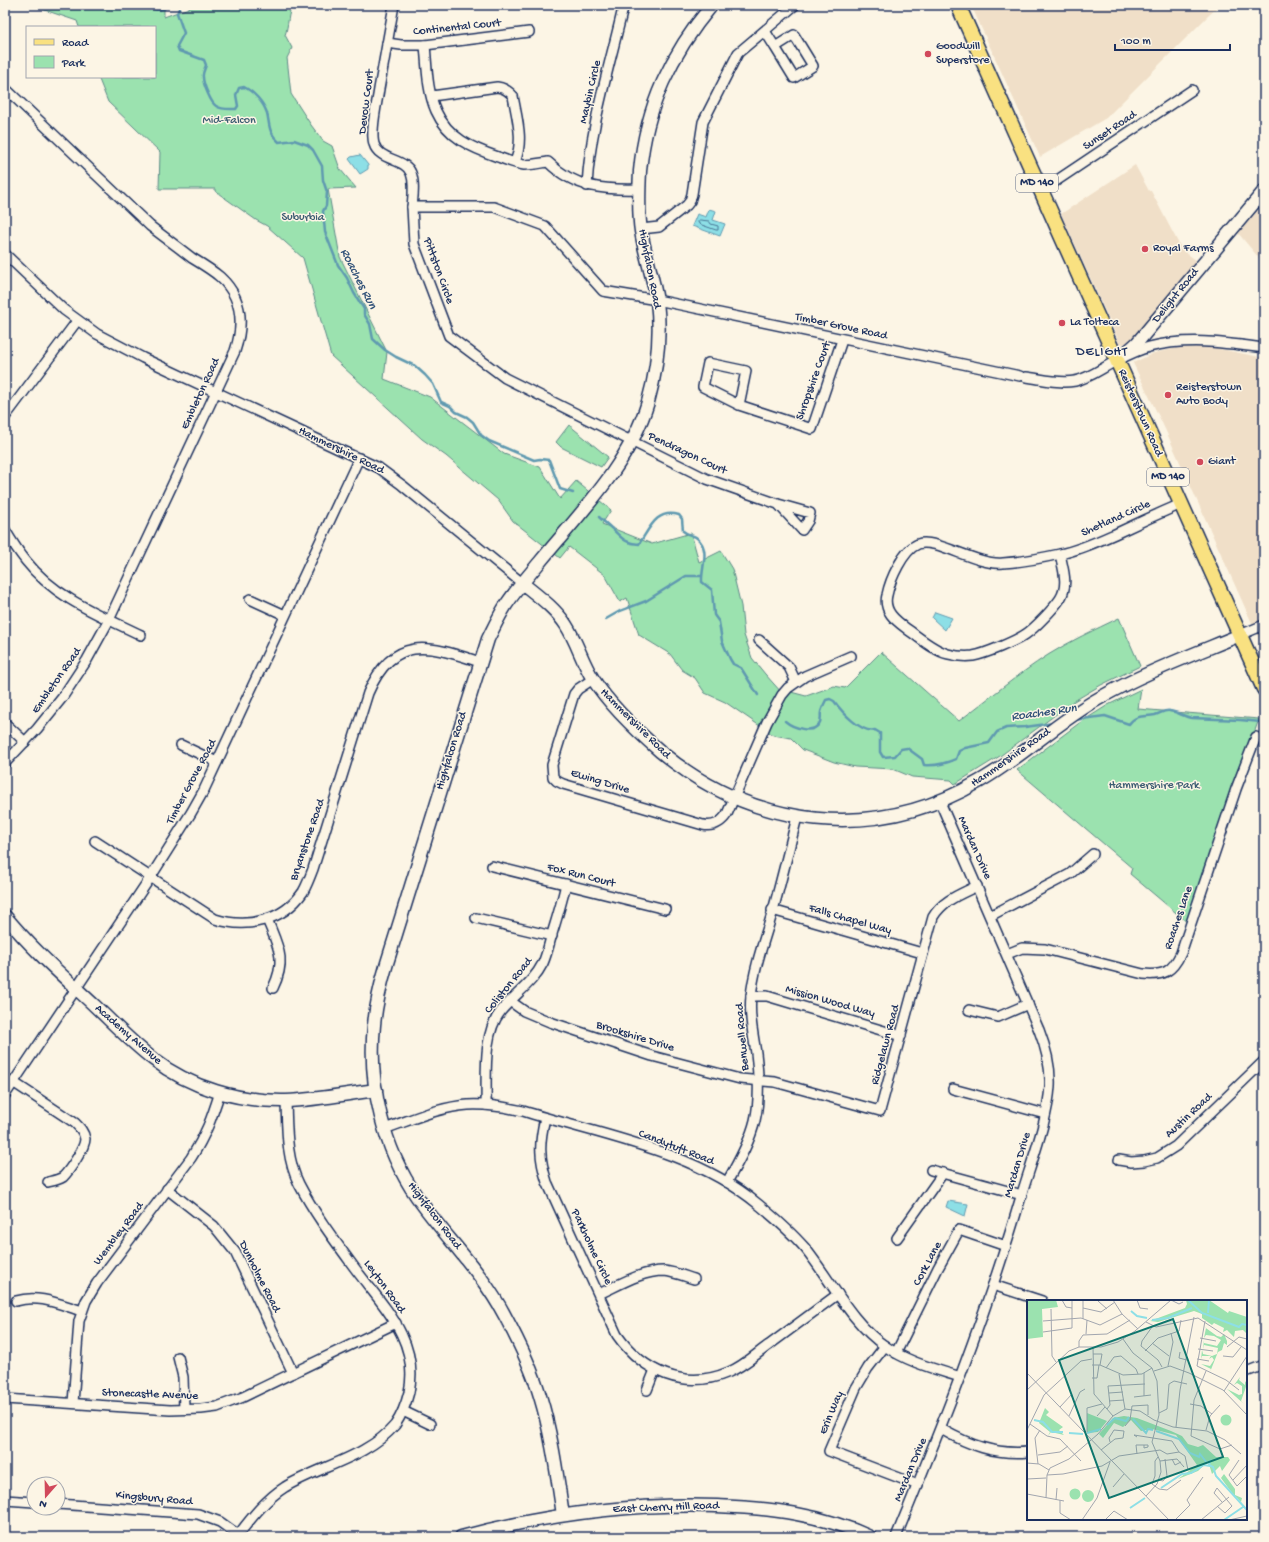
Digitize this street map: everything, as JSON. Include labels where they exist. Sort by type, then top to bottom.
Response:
[{"type":"main road","name":"Reisterstown Road","points":[[958,5],[1264,689]]},
{"type":"street","name":"Devow Court","points":[[394,5],[375,115],[373,138],[374,145],[384,155],[406,167],[411,173],[413,182],[412,207]]},
{"type":"street","name":"Maybin Circle","points":[[587,186],[588,162],[597,120],[623,8],[626,5]]},
{"type":"street","name":"Highfalcon Road","points":[[563,1515],[555,1461],[547,1423],[532,1372],[519,1343],[505,1315],[489,1289],[472,1265],[416,1196],[404,1176],[384,1129],[376,1090],[373,1055],[374,1023],[380,986],[488,639],[507,603],[611,474],[632,440],[641,420],[653,381],[658,343],[657,300],[641,230],[639,189],[645,136],[658,93],[677,53],[694,27],[712,5]]},
{"type":"street","points":[[641,230],[659,227],[690,201],[703,122],[738,53],[795,5]]},
{"type":"street","points":[[765,31],[794,78],[813,66],[794,35],[775,47]]},
{"type":"street","name":"Continental Court","points":[[387,44],[425,45],[529,32]]},
{"type":"street","points":[[425,45],[429,84],[436,110],[451,134],[462,142],[475,149],[524,165],[548,162],[565,177],[587,186],[618,190],[639,189]]},
{"type":"street","points":[[432,96],[496,87],[504,88],[509,91],[513,96],[520,141],[515,162]]},
{"type":"street","name":"Embleton Road","points":[[5,88],[150,226],[170,242],[219,276],[227,284],[235,296],[241,323],[240,337],[234,351],[109,620],[87,660],[49,715],[5,762]]},
{"type":"street","name":"Sunset Road","points":[[1041,191],[1192,90]]},
{"type":"street","name":"Delight Road","points":[[1117,361],[1137,343],[1264,191]]},
{"type":"street","points":[[412,207],[494,207],[545,226],[603,291],[657,300]]},
{"type":"street","name":"Pittston Circle","points":[[412,207],[414,244],[449,336],[505,378],[632,440]]},
{"type":"street","name":"Hammershire Road","points":[[5,254],[47,295],[77,321],[118,346],[359,458],[378,468],[402,485],[551,607],[566,625],[593,679],[617,708],[658,749],[697,779],[734,798],[759,808],[797,817],[837,820],[866,819],[892,815],[940,802],[982,780],[1077,712],[1098,699],[1155,670],[1240,635]]},
{"type":"street","name":"Timber Grove Road","points":[[657,300],[842,340],[1058,382],[1075,381],[1085,378],[1117,361],[1148,348],[1188,341],[1224,343],[1264,348]]},
{"type":"street","points":[[5,417],[77,321]]},
{"type":"street","name":"Shropshire Court","points":[[739,405],[746,371],[708,364],[703,387],[739,405],[812,430],[842,340]]},
{"type":"street","name":"Pendragon Court","points":[[632,440],[707,479],[778,504]]},
{"type":"street","name":"Timber Grove Road","points":[[5,1095],[150,878],[191,813],[217,762],[359,458]]},
{"type":"street","name":"Shetland Circle","points":[[1060,554],[1065,585],[1060,599],[1026,634],[973,656],[959,656],[937,650],[898,622],[887,609],[886,601],[890,582],[904,556],[916,544],[924,542],[932,543],[974,559],[989,563],[1002,564],[1060,554],[1096,542],[1181,504]]},
{"type":"street","points":[[5,530],[26,561],[52,587],[81,606],[141,635]]},
{"type":"street","points":[[250,599],[286,615]]},
{"type":"street","points":[[1240,635],[1264,625]]},
{"type":"street","points":[[759,640],[789,667],[796,682]]},
{"type":"street","name":"Bryanstone Road","points":[[95,841],[215,919],[224,922],[243,924],[255,923],[267,919],[291,905],[303,892],[307,884],[313,870],[368,693],[378,673],[393,658],[412,649],[438,649],[480,662]]},
{"type":"street","points":[[734,798],[772,711],[782,695],[796,682],[816,670],[851,656]]},
{"type":"street","name":"Ewing Drive","points":[[593,679],[578,689],[574,694],[552,765],[553,777],[557,781],[709,826],[714,826],[723,819],[734,798]]},
{"type":"street","points":[[5,723],[25,742]]},
{"type":"street","name":"Roaches Lane","points":[[1007,954],[1022,948],[1045,949],[1144,974],[1154,975],[1162,974],[1173,967],[1181,953],[1236,789],[1256,737]]},
{"type":"street","points":[[181,746],[217,762]]},
{"type":"street","name":"Mardan Drive","points":[[896,1537],[941,1429],[993,1285],[1022,1195],[1045,1114],[1049,1093],[1050,1070],[1045,1044],[940,802]]},
{"type":"street","name":"Benwell Road","points":[[727,1182],[740,1161],[753,1132],[759,1102],[759,1080],[750,1010],[751,996],[757,963],[797,817]]},
{"type":"street","points":[[990,916],[1070,874],[1093,854]]},
{"type":"street","name":"Fox Run Court","points":[[492,866],[665,909]]},
{"type":"street","name":"Coliston Road","points":[[486,1105],[488,1050],[490,1037],[496,1019],[510,1001],[537,974],[548,951],[566,884]]},
{"type":"street","name":"Ridgelawn Road","points":[[759,1080],[775,1082],[880,1111],[932,917],[937,909],[944,903],[977,886]]},
{"type":"street","name":"Falls Chapel Way","points":[[772,910],[922,953]]},
{"type":"street","name":"Academy Avenue","points":[[5,916],[35,950],[153,1059],[185,1079],[220,1092],[244,1098],[286,1101],[376,1090]]},
{"type":"street","points":[[476,918],[552,936]]},
{"type":"street","points":[[267,919],[281,960],[278,977],[274,988]]},
{"type":"street","name":"Mission Wood Way","points":[[751,996],[767,996],[901,1036]]},
{"type":"street","name":"Brookshire Drive","points":[[510,1001],[524,1011],[608,1043],[733,1077],[759,1080]]},
{"type":"street","points":[[969,1010],[998,1017],[1028,1004]]},
{"type":"street","name":"Austin Road","points":[[1119,1160],[1144,1162],[1157,1158],[1171,1149],[1264,1061]]},
{"type":"street","points":[[13,1082],[75,1123],[83,1131],[85,1139],[84,1147],[81,1152],[63,1177],[48,1182]]},
{"type":"street","points":[[953,1089],[1045,1114]]},
{"type":"street","name":"Wembley Road","points":[[73,1403],[78,1332],[82,1311],[97,1283],[191,1158],[202,1141],[220,1092]]},
{"type":"street","name":"Leyton Road","points":[[240,1535],[256,1513],[275,1494],[286,1486],[367,1448],[386,1434],[395,1424],[403,1411],[411,1384],[411,1360],[396,1323],[382,1300],[362,1278],[334,1239],[308,1200],[299,1183],[292,1164],[288,1144],[286,1101]]},
{"type":"street","name":"Candytuft Road","points":[[384,1129],[454,1107],[486,1105],[513,1109],[545,1118],[672,1156],[698,1167],[727,1182],[758,1203],[790,1232],[804,1248],[863,1327],[884,1346],[896,1353],[960,1377]]},
{"type":"street","name":"Parkholme Circle","points":[[545,1118],[540,1138],[540,1153],[542,1167],[547,1182],[617,1335],[625,1346],[640,1361],[655,1370],[668,1375],[689,1379],[710,1378],[730,1372],[742,1365],[838,1294]]},
{"type":"street","points":[[931,1170],[1022,1195]]},
{"type":"street","points":[[898,1238],[943,1173]]},
{"type":"street","name":"Dunholme Road","points":[[167,1189],[214,1226],[235,1252],[293,1373]]},
{"type":"street","name":"Cork Lane","points":[[896,1353],[938,1268],[959,1230],[1006,1246]]},
{"type":"street","points":[[599,1294],[643,1274],[655,1272],[676,1273],[694,1279]]},
{"type":"street","points":[[993,1285],[1039,1300]]},
{"type":"street","points":[[16,1301],[32,1297],[82,1311]]},
{"type":"street","name":"Stonecastle Avenue","points":[[5,1399],[184,1410],[217,1407],[243,1397],[396,1323]]},
{"type":"street","name":"Erin Way","points":[[884,1346],[856,1388],[829,1451],[918,1485]]},
{"type":"street","points":[[178,1357],[183,1377],[184,1410]]},
{"type":"street","points":[[1247,1372],[1264,1365]]},
{"type":"street","points":[[647,1390],[655,1370]]},
{"type":"street","points":[[403,1411],[430,1424]]},
{"type":"street","points":[[941,1429],[974,1446],[1008,1452],[1027,1452]]},
{"type":"street","points":[[5,1500],[26,1501]]},
{"type":"street","name":"Kingsbury Road","points":[[66,1505],[198,1514],[220,1522],[240,1535]]},
{"type":"street","name":"East Cherry Hill Road","points":[[461,1537],[529,1520],[563,1515],[623,1508],[693,1505],[760,1508],[811,1516],[832,1522],[870,1537]]},
{"type":"shaded area","points":[[971,5],[1220,5],[1106,118],[1040,157]]},
{"type":"shaded area","points":[[1135,165],[1149,191],[1151,191],[1182,250],[1200,263],[1141,335],[1126,345],[1119,343],[1061,214]]},
{"type":"shaded area","points":[[1264,203],[1264,264],[1238,233]]},
{"type":"shaded area","points":[[1186,346],[1206,346],[1264,358],[1264,650],[1165,429],[1133,363],[1154,353]]},
{"type":"green space","points":[[30,5],[164,5],[164,17],[197,5],[293,5],[285,35],[292,48],[287,58],[291,94],[323,141],[332,146],[340,169],[356,188],[328,189],[340,257],[387,352],[384,379],[430,397],[504,454],[540,467],[560,499],[576,481],[611,510],[602,524],[652,544],[691,533],[699,562],[721,551],[732,569],[741,606],[744,635],[752,658],[782,693],[787,691],[806,696],[834,686],[845,688],[881,652],[959,721],[1048,655],[1074,640],[1119,618],[1140,666],[1101,685],[1074,701],[1000,756],[955,784],[951,780],[912,777],[893,769],[855,767],[834,762],[803,750],[791,738],[773,735],[725,702],[705,693],[695,678],[682,670],[670,654],[639,635],[627,598],[620,602],[605,575],[569,547],[560,558],[513,521],[498,500],[446,456],[422,439],[331,356],[303,258],[267,226],[215,191],[215,189],[159,189],[160,152],[108,102],[98,78],[156,78],[156,26],[79,26],[77,21]]},
{"type":"green space","points":[[569,425],[608,457],[601,467],[561,447],[556,442]]},
{"type":"green space","name":"Hammershire Park","points":[[1141,689],[1138,709],[1259,719],[1188,923],[1130,874],[1132,868],[1017,770],[1078,724],[1108,705]]},
{"type":"water","points":[[360,155],[368,165],[368,169],[360,174],[349,159]]},
{"type":"water","points":[[709,209],[716,211],[713,220],[725,224],[720,236],[692,226],[697,214],[706,217]]},
{"type":"water","points":[[935,612],[952,618],[945,630],[932,618]]},
{"type":"water","points":[[948,1201],[968,1204],[965,1216],[946,1207]]},
{"type":"waterway","name":"Roaches Run","points":[[149,5],[159,10],[168,5]]},
{"type":"waterway","name":"Roaches Run","points":[[181,5],[177,13],[184,33],[177,46],[179,51],[204,60],[206,65],[203,80],[214,104],[223,109],[236,109],[238,106],[236,95],[239,88],[244,87],[261,101],[267,113],[271,132],[279,142],[294,140],[308,145],[313,150],[322,166],[323,180],[327,192],[326,206],[323,211],[325,232],[338,265],[364,309],[364,314],[370,324],[373,339],[385,350],[415,366],[433,384],[441,402],[467,417],[473,422],[481,435],[489,441],[534,460],[549,460],[560,489],[573,493]]},
{"type":"waterway","name":"Roaches Run","points":[[599,517],[623,539],[639,544],[650,527],[659,517],[671,514],[679,515],[682,519],[683,531],[697,538],[704,548],[702,582],[712,590],[714,615],[719,622],[722,641],[733,664],[741,668],[758,695]]},
{"type":"waterway","points":[[606,619],[620,611],[646,601],[686,576],[701,576]]},
{"type":"waterway","name":"Roaches Run","points":[[785,721],[792,726],[802,729],[812,729],[820,722],[822,708],[826,700],[830,699],[834,701],[842,711],[858,725],[864,729],[875,730],[880,733],[880,752],[883,757],[895,756],[901,749],[907,748],[922,759],[924,765],[940,764],[956,759],[959,751],[965,748],[989,743],[997,732],[1006,728],[1054,723]]},
{"type":"waterway","name":"Roaches Run","points":[[1074,720],[1105,716],[1129,724],[1138,717],[1155,715],[1168,711],[1176,712],[1192,718],[1261,722]]},
{"type":"place","name":"Goodwill Superstore","points":[[928,54]]},
{"type":"place","name":"Royal Farms","points":[[1145,249]]},
{"type":"place","name":"La Tolteca","points":[[1062,323]]},
{"type":"place","name":"Reisterstown Auto Body","points":[[1168,395]]},
{"type":"place","name":"Giant","points":[[1200,462]]},
{"type":"district","name":"DELIGHT","points":[[1102,352]]},
{"type":"park label","name":"Mid-Falcon","points":[[229,121]]},
{"type":"park label","name":"Suburbia","points":[[303,218]]}]
